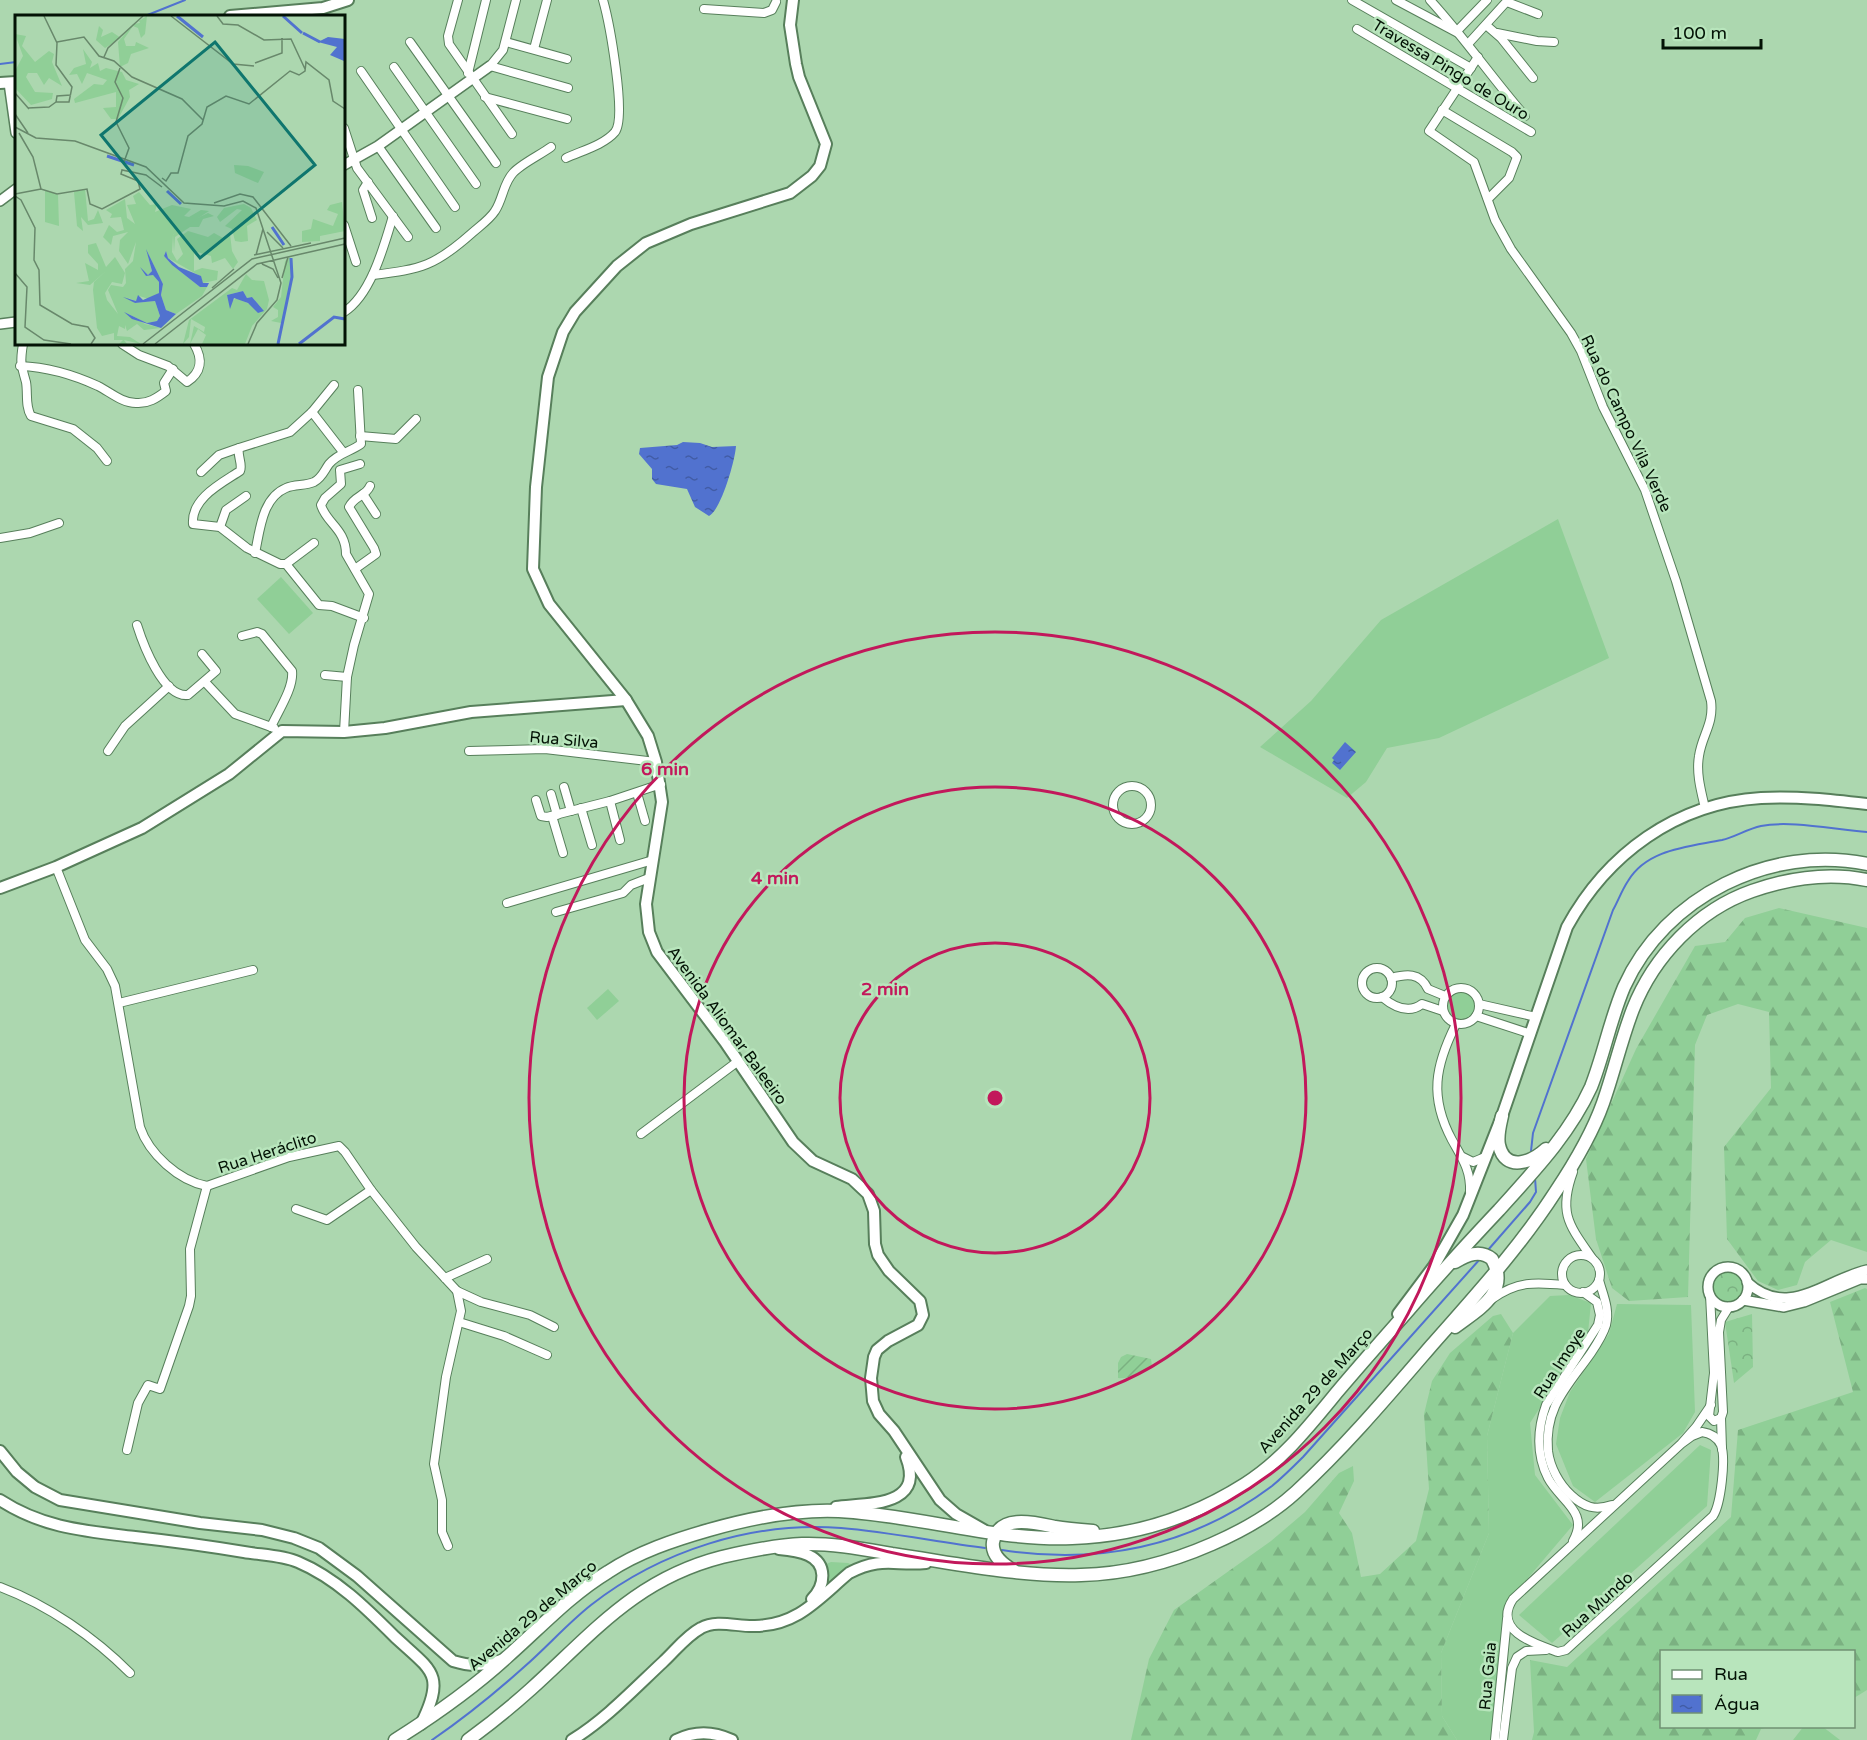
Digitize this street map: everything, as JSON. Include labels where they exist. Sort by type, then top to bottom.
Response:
[{"type":"main road","points":[[242,15],[323,8],[348,0]]},
{"type":"main road","name":"Avenida Aliomar Baleeiro","points":[[793,2],[790,33],[799,77],[826,144],[820,166],[812,176],[790,193],[691,224],[646,243],[617,266],[575,312],[563,332],[548,373],[536,488],[533,568],[542,590],[558,617],[626,700],[648,736],[661,784],[661,812],[649,878],[646,916],[649,932],[657,951],[725,1042],[793,1142],[813,1161],[852,1179],[868,1194],[874,1211],[875,1244],[878,1255],[889,1271],[920,1301],[923,1315],[918,1325],[882,1345],[874,1357],[871,1378],[873,1401],[905,1454],[909,1466],[909,1479],[902,1493],[888,1501],[878,1503],[810,1511]]},
{"type":"main road","points":[[0,888],[56,867],[142,828],[229,774],[275,732],[344,732],[394,727],[471,712],[626,700]]},
{"type":"main road","points":[[1350,1377],[1434,1266],[1463,1215],[1502,1116],[1567,927],[1579,905],[1595,884],[1621,856],[1640,841],[1705,808],[1731,802],[1770,798],[1867,804]]},
{"type":"main road","name":"Avenida 29 de Março","points":[[395,1740],[463,1694],[507,1658],[575,1595],[605,1573],[663,1545],[711,1529],[770,1516],[810,1511],[857,1513],[992,1532],[1010,1524],[1026,1521],[1067,1529],[1124,1533],[1163,1523],[1210,1504],[1259,1474],[1287,1450],[1445,1268],[1540,1165],[1565,1133],[1584,1103],[1625,987],[1640,960],[1666,928],[1707,893],[1743,874],[1778,865],[1820,859],[1849,860],[1867,864]]},
{"type":"main road","points":[[468,1740],[502,1714],[612,1614],[645,1589],[673,1574],[702,1563],[771,1548],[817,1544],[1015,1572],[1083,1575],[1128,1571],[1190,1554],[1223,1540],[1271,1513],[1315,1474],[1412,1368],[1496,1268],[1556,1191],[1583,1147],[1602,1106],[1635,1004],[1645,982],[1657,964],[1687,930],[1703,917],[1743,894],[1770,885],[1792,879],[1822,876],[1867,880]]},
{"type":"main road","points":[[1502,1116],[1499,1143],[1503,1154],[1513,1162],[1530,1161],[1565,1133]]},
{"type":"main road","points":[[1412,1368],[1454,1328],[1489,1302],[1496,1286],[1496,1268],[1488,1256],[1480,1253],[1468,1256],[1445,1268]]},
{"type":"main road","name":"Avenida Aliomar Baleeiro","points":[[884,1421],[894,1431],[940,1500],[956,1514],[992,1532]]},
{"type":"main road","points":[[0,1451],[17,1472],[35,1488],[60,1500],[200,1523],[262,1530],[294,1538],[319,1548],[357,1576],[453,1661],[464,1665],[479,1666],[507,1658]]},
{"type":"main road","points":[[0,1500],[20,1514],[46,1523],[92,1532],[201,1545],[296,1561],[329,1579],[350,1594],[424,1664],[434,1679],[433,1698],[421,1724]]},
{"type":"main road","points":[[992,1532],[995,1555],[1015,1572]]},
{"type":"main road","points":[[771,1548],[797,1551],[812,1557],[823,1572],[820,1588],[808,1602],[774,1624]]},
{"type":"main road","points":[[572,1740],[603,1718],[702,1627],[718,1624],[750,1626],[774,1624],[799,1616],[849,1573],[864,1566],[881,1562],[941,1561]]},
{"type":"main road","points":[[676,1740],[691,1734],[709,1732],[732,1740]]},
{"type":"street","points":[[458,0],[448,39],[451,48],[512,134]]},
{"type":"street","points":[[470,76],[486,0]]},
{"type":"street","points":[[345,165],[378,146],[448,96],[470,76],[490,66],[503,50],[516,0]]},
{"type":"street","points":[[534,49],[547,0]]},
{"type":"street","points":[[566,158],[603,141],[615,132],[618,124],[620,113],[617,82],[603,0]]},
{"type":"street","points":[[1352,0],[1471,68]]},
{"type":"street","points":[[1396,0],[1459,32]]},
{"type":"street","points":[[1430,0],[1459,32],[1525,116]]},
{"type":"street","points":[[1459,32],[1487,0]]},
{"type":"street","points":[[704,9],[764,13],[769,12],[774,1],[793,2]]},
{"type":"street","points":[[1468,44],[1508,1],[1538,14]]},
{"type":"street","points":[[1486,25],[1495,32],[1533,78]]},
{"type":"street","name":"Travessa Pingo de Ouro","points":[[1357,29],[1531,132]]},
{"type":"street","points":[[1495,32],[1537,41],[1554,42]]},
{"type":"street","points":[[410,42],[496,162]]},
{"type":"street","points":[[506,42],[567,59]]},
{"type":"street","points":[[1478,57],[1442,110],[1517,157],[1509,178],[1488,199]]},
{"type":"street","points":[[490,66],[567,88]]},
{"type":"street","points":[[394,67],[476,184]]},
{"type":"street","points":[[361,71],[455,207]]},
{"type":"street","points":[[8,83],[15,127]]},
{"type":"street","points":[[485,97],[567,119]]},
{"type":"street","name":"Rua do Campo Vila Verde","points":[[1442,110],[1428,131],[1473,161],[1495,220],[1581,351],[1603,407],[1629,454],[1657,522],[1711,701],[1711,720],[1698,756],[1699,782],[1705,808]]},
{"type":"street","points":[[345,131],[354,161],[408,237]]},
{"type":"street","points":[[378,146],[436,228]]},
{"type":"street","points":[[374,275],[422,267],[433,263],[452,250],[493,214],[514,172],[550,147]]},
{"type":"street","points":[[368,182],[363,190],[372,218]]},
{"type":"street","points":[[0,201],[15,190]]},
{"type":"street","points":[[345,311],[364,293],[374,275],[393,216]]},
{"type":"street","points":[[345,228],[356,262]]},
{"type":"street","points":[[0,324],[15,322]]},
{"type":"street","points":[[23,345],[20,366],[26,381],[28,410],[31,416],[73,429],[97,448],[107,460]]},
{"type":"street","points":[[124,345],[139,355],[173,369],[187,382],[194,378],[200,366],[194,345]]},
{"type":"street","points":[[20,366],[39,367],[81,380],[138,404],[155,400],[166,391],[164,383],[173,369]]},
{"type":"street","points":[[201,472],[219,455],[288,433],[312,412],[334,386]]},
{"type":"street","points":[[255,553],[267,504],[274,496],[287,487],[315,482],[322,476],[329,464],[343,452],[360,444],[358,390]]},
{"type":"street","points":[[312,412],[343,452]]},
{"type":"street","points":[[360,436],[396,439],[416,419]]},
{"type":"street","points":[[239,448],[241,468],[238,473],[213,489],[196,509],[193,524],[220,527],[255,553],[278,564],[286,564],[314,543]]},
{"type":"street","points":[[344,732],[347,677],[354,645],[364,618],[369,590],[346,554],[347,547],[341,534],[325,515],[322,501],[341,484],[340,470],[360,464]]},
{"type":"street","points":[[355,569],[376,554],[350,510],[350,505],[354,500],[368,491],[370,486]]},
{"type":"street","points":[[363,494],[376,514]]},
{"type":"street","points":[[220,527],[226,510],[246,495]]},
{"type":"street","points":[[0,538],[30,533],[59,523]]},
{"type":"street","points":[[286,564],[319,605],[332,606],[364,618]]},
{"type":"street","points":[[137,625],[143,647],[151,662],[169,686],[184,696],[205,682],[216,671],[202,654]]},
{"type":"street","points":[[205,682],[235,714],[275,732],[293,676],[289,666],[262,634],[257,632],[242,636]]},
{"type":"street","points":[[325,675],[347,677]]},
{"type":"street","points":[[108,751],[125,726],[169,686]]},
{"type":"street","name":"Rua Silva","points":[[469,751],[545,749],[656,762]]},
{"type":"street","points":[[536,800],[541,816],[555,815],[610,801],[661,784]]},
{"type":"street","points":[[564,787],[571,811]]},
{"type":"street","points":[[1138,787],[1149,798],[1148,816],[1138,824],[1125,824],[1116,816],[1112,804],[1121,789],[1138,787]]},
{"type":"street","points":[[637,793],[645,821]]},
{"type":"street","points":[[551,794],[563,853]]},
{"type":"street","points":[[610,801],[620,840]]},
{"type":"street","points":[[581,808],[592,845]]},
{"type":"street","points":[[507,903],[653,860]]},
{"type":"street","name":"Rua Heráclito","points":[[56,867],[85,940],[112,976],[119,1003],[142,1136],[150,1147],[171,1168],[198,1184],[207,1186],[265,1165],[335,1146],[342,1148],[371,1190],[416,1247],[457,1291]]},
{"type":"street","points":[[556,912],[623,893],[631,885],[649,878]]},
{"type":"street","points":[[119,1003],[253,970]]},
{"type":"street","points":[[1371,970],[1385,971],[1391,978],[1389,992],[1382,997],[1374,998],[1367,993],[1363,985],[1364,976],[1371,970]]},
{"type":"street","points":[[1391,978],[1406,974],[1413,975],[1424,981],[1428,988],[1445,996]]},
{"type":"street","points":[[1382,997],[1394,1005],[1414,1009],[1422,1004],[1428,988]]},
{"type":"street","points":[[1465,988],[1475,993],[1479,1004],[1476,1016],[1467,1023],[1456,1024],[1446,1017],[1443,1011],[1445,996],[1454,989],[1465,988]]},
{"type":"street","points":[[1422,1004],[1443,1011]]},
{"type":"street","points":[[1479,1004],[1536,1017]]},
{"type":"street","points":[[1476,1016],[1531,1034]]},
{"type":"street","points":[[1456,1024],[1444,1052],[1436,1093],[1444,1125],[1469,1172],[1470,1193]]},
{"type":"street","points":[[641,1134],[737,1062]]},
{"type":"street","points":[[1489,1302],[1514,1287],[1526,1283],[1564,1285],[1572,1290],[1583,1292],[1593,1288],[1599,1280],[1599,1268],[1571,1228],[1567,1213],[1566,1196],[1583,1147]]},
{"type":"street","points":[[1462,1156],[1473,1162],[1485,1157]]},
{"type":"street","points":[[127,1450],[134,1415],[143,1393],[148,1385],[160,1389],[191,1296],[190,1249],[207,1186]]},
{"type":"street","points":[[296,1209],[327,1220],[371,1190]]},
{"type":"street","points":[[1564,1285],[1563,1270],[1569,1259],[1580,1255],[1592,1258]]},
{"type":"street","points":[[445,1278],[487,1259]]},
{"type":"street","points":[[1721,1418],[1714,1421],[1710,1418],[1714,1373],[1708,1290],[1710,1279],[1717,1270],[1730,1267],[1740,1270],[1747,1282],[1748,1290],[1743,1300]]},
{"type":"street","points":[[1747,1282],[1767,1295],[1782,1299],[1804,1294],[1867,1270]]},
{"type":"street","points":[[1710,1295],[1718,1304],[1729,1307],[1743,1300],[1784,1307],[1803,1302],[1860,1279],[1867,1279]]},
{"type":"street","name":"Rua Imoye","points":[[1599,1280],[1606,1305],[1606,1323],[1601,1338],[1556,1401],[1548,1426],[1547,1446],[1554,1473],[1567,1491],[1583,1505],[1603,1508],[1616,1503]]},
{"type":"street","points":[[448,1546],[442,1532],[442,1500],[434,1464],[446,1377],[459,1322],[461,1304],[457,1291]]},
{"type":"street","points":[[457,1291],[481,1302],[530,1315],[554,1327]]},
{"type":"street","name":"Rua Imoye","points":[[1567,1549],[1577,1534],[1578,1522],[1573,1508],[1547,1477],[1540,1456],[1539,1433],[1546,1405],[1598,1325],[1600,1315],[1597,1302],[1583,1292]]},
{"type":"street","name":"Rua Mundo","points":[[1508,1614],[1510,1625],[1516,1633],[1558,1652],[1566,1650],[1713,1516],[1718,1506],[1722,1451],[1721,1418],[1723,1412],[1719,1325],[1729,1307]]},
{"type":"street","points":[[459,1322],[504,1336],[548,1355]]},
{"type":"street","points":[[1681,1444],[1711,1405]]},
{"type":"street","points":[[1508,1614],[1513,1599],[1681,1444],[1692,1436],[1702,1432],[1708,1433],[1718,1440],[1722,1451]]},
{"type":"street","points":[[0,1587],[28,1599],[75,1628],[117,1660],[130,1673]]},
{"type":"street","name":"Rua Gaia","points":[[1496,1740],[1508,1614]]},
{"type":"street","name":"Rua Gaia","points":[[1503,1740],[1510,1676],[1514,1662],[1522,1653],[1532,1649],[1558,1652]]},
{"type":"green space","points":[[1558,519],[1609,658],[1439,738],[1387,748],[1366,782],[1347,798],[1260,747],[1311,701],[1381,620]]},
{"type":"green space","points":[[281,577],[313,613],[289,634],[257,599]]},
{"type":"green space","points":[[1779,908],[1867,928],[1867,1252],[1831,1240],[1805,1262],[1797,1285],[1778,1290],[1758,1281],[1727,1239],[1724,1147],[1771,1088],[1769,1012],[1738,1004],[1707,1015],[1695,1045],[1688,1297],[1629,1301],[1612,1288],[1596,1239],[1586,1159],[1636,1049],[1695,946],[1725,942],[1745,918]]},
{"type":"green space","points":[[608,989],[619,1001],[597,1020],[587,1008]]},
{"type":"green space","points":[[1461,991],[1471,995],[1475,1005],[1471,1015],[1461,1019],[1451,1015],[1447,1005],[1451,995]]},
{"type":"green space","points":[[1728,1271],[1739,1276],[1744,1287],[1739,1298],[1728,1303],[1717,1298],[1712,1287],[1717,1276]]},
{"type":"green space","points":[[1867,1289],[1867,1690],[1855,1697],[1855,1650],[1660,1650],[1660,1728],[1765,1728],[1761,1729],[1756,1740],[1532,1740],[1534,1732],[1530,1660],[1567,1667],[1731,1517],[1738,1430],[1853,1392],[1830,1302]]},
{"type":"green space","points":[[1569,1295],[1591,1303],[1588,1333],[1530,1423],[1535,1475],[1573,1525],[1505,1605],[1496,1740],[1457,1740],[1442,1716],[1441,1653],[1489,1533],[1487,1436],[1513,1333],[1550,1296]]},
{"type":"green space","points":[[1617,1304],[1691,1305],[1695,1412],[1683,1433],[1595,1502],[1573,1486],[1556,1444],[1560,1418],[1570,1392],[1609,1334]]},
{"type":"green space","points":[[1501,1314],[1513,1333],[1487,1436],[1489,1533],[1441,1653],[1442,1716],[1457,1740],[1131,1740],[1149,1659],[1174,1610],[1271,1541],[1305,1512],[1339,1473],[1353,1466],[1354,1481],[1339,1513],[1352,1533],[1361,1577],[1380,1574],[1416,1541],[1429,1489],[1424,1414],[1432,1381],[1450,1353],[1493,1316]]},
{"type":"green space","points":[[1752,1314],[1753,1367],[1734,1383],[1725,1322]]},
{"type":"green space","points":[[1127,1354],[1151,1359],[1152,1366],[1131,1376],[1118,1378],[1118,1363],[1121,1357]]},
{"type":"green space","points":[[1700,1445],[1711,1450],[1707,1506],[1552,1643],[1519,1615]]},
{"type":"green space","points":[[831,1562],[848,1563],[854,1566],[827,1587],[828,1580],[824,1565]]},
{"type":"green space","points":[[1802,1728],[1824,1728],[1840,1740],[1793,1740]]},
{"type":"water","points":[[683,442],[700,443],[712,447],[736,446],[723,495],[714,512],[709,516],[695,507],[687,489],[656,484],[652,479],[652,469],[639,454],[640,448],[677,445]]},
{"type":"water","points":[[1345,742],[1356,752],[1340,770],[1332,763],[1334,760],[1332,758]]},
{"type":"waterway","points":[[148,15],[185,0]]},
{"type":"waterway","points":[[0,64],[15,62]]},
{"type":"waterway","points":[[1531,1151],[1533,1133],[1613,910],[1636,870],[1646,862],[1669,851],[1722,840],[1751,829],[1773,824],[1867,832]]},
{"type":"waterway","points":[[1488,1250],[1530,1202],[1536,1192],[1535,1178]]},
{"type":"waterway","points":[[1002,1550],[1074,1555],[1144,1546],[1177,1537],[1241,1507],[1272,1486],[1303,1457],[1480,1259]]},
{"type":"waterway","points":[[432,1740],[502,1686],[591,1605],[647,1569],[677,1555],[741,1535],[775,1529],[808,1527],[859,1530],[985,1548]]}]
